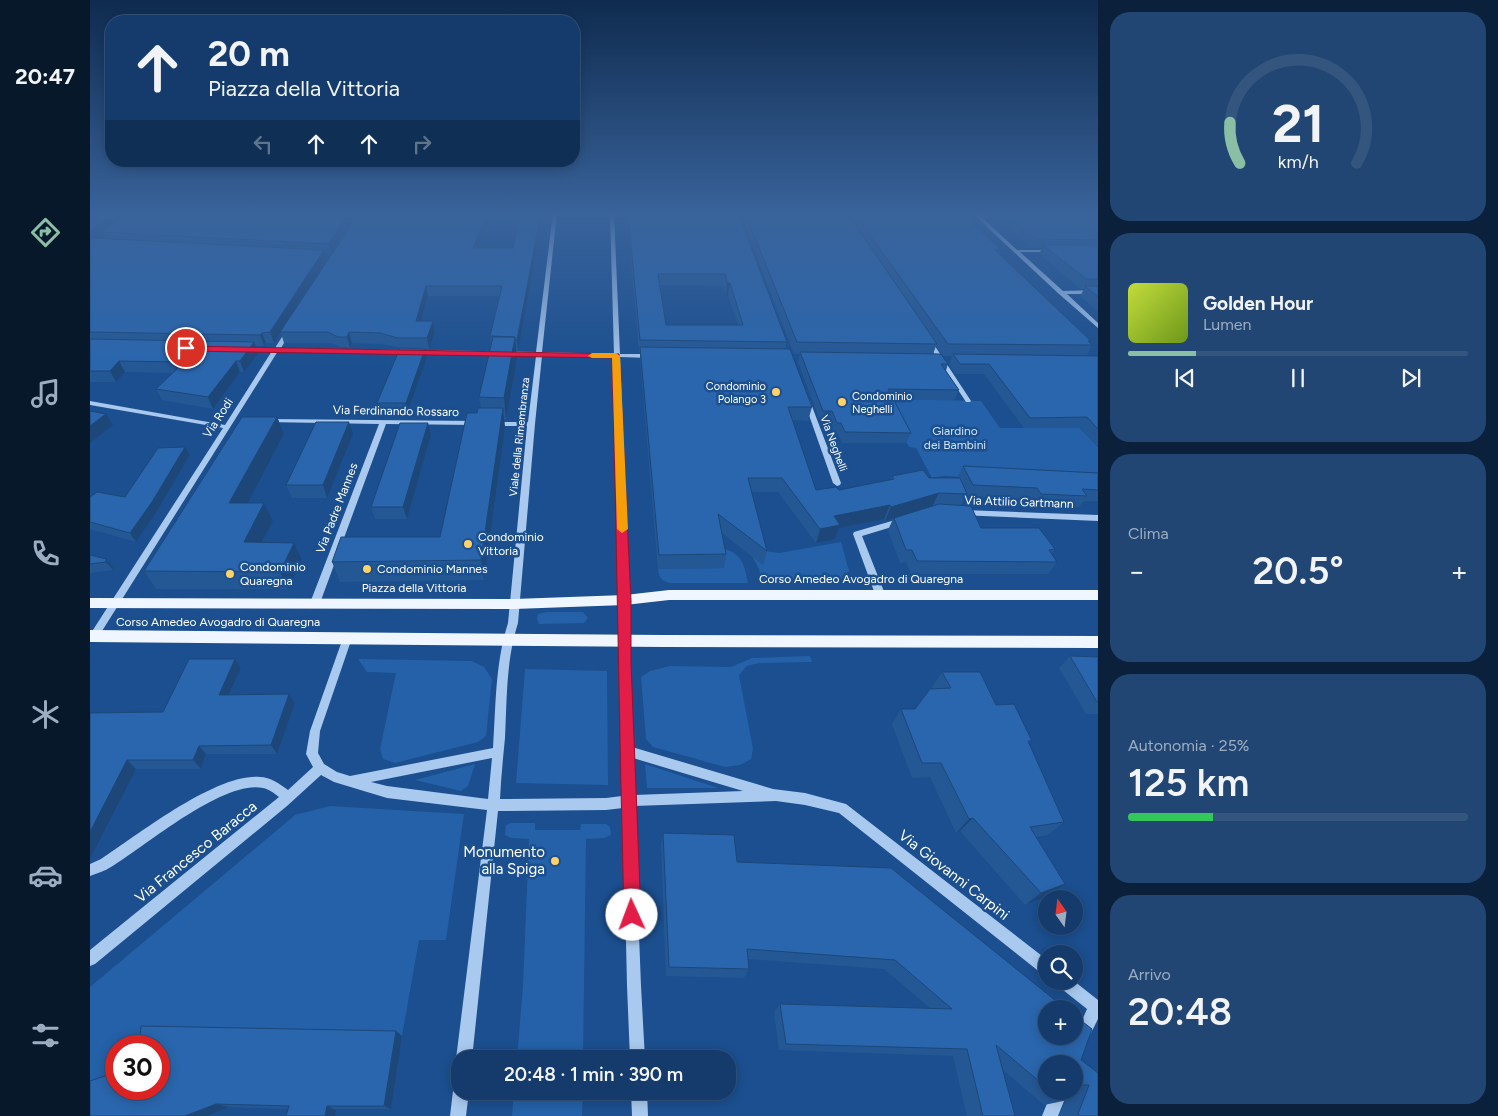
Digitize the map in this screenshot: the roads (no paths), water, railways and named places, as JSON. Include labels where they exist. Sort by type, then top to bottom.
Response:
[{"type":"main road","name":"Corso Amedeo Avogadro di Quaregna","points":[[625,600],[669,595],[1098,595]]},
{"type":"main road","name":"Piazza della Vittoria","points":[[315,603],[514,604],[625,600]]},
{"type":"main road","name":"Corso Amedeo Avogadro di Quaregna","points":[[90,603],[315,603]]},
{"type":"main road","name":"Corso Amedeo Avogadro di Quaregna","points":[[92,636],[347,638]]},
{"type":"main road","points":[[347,638],[1098,642]]},
{"type":"street","name":"Viale della Rimembranza","points":[[514,604],[531,424],[549,265]]},
{"type":"street","points":[[613,265],[625,600],[634,986],[638,1050]]},
{"type":"street","points":[[1030,265],[1098,326]]},
{"type":"street","points":[[1061,293],[1098,292]]},
{"type":"street","name":"Via Rodi","points":[[92,636],[232,423],[292,324]]},
{"type":"street","points":[[926,338],[968,401]]},
{"type":"street","points":[[243,349],[654,356]]},
{"type":"street","points":[[932,360],[951,360]]},
{"type":"street","name":"Via Neghelli","points":[[803,391],[837,483]]},
{"type":"street","points":[[90,403],[232,423]]},
{"type":"street","name":"Via Ferdinando Rossaro","points":[[266,421],[481,424]]},
{"type":"street","name":"Via Padre Mannes","points":[[315,603],[383,422]]},
{"type":"street","points":[[490,424],[531,424]]},
{"type":"street","name":"Via Attilio Gartmann","points":[[953,512],[1098,518]]},
{"type":"street","points":[[880,594],[857,534],[914,517]]},
{"type":"street","points":[[465,1050],[498,752],[502,663],[513,622],[514,604]]},
{"type":"street","points":[[347,638],[315,731],[312,754],[320,768],[334,777],[387,792],[492,805],[606,804],[629,801],[776,796]]},
{"type":"street","points":[[628,751],[776,796]]},
{"type":"street","points":[[351,781],[498,752]]},
{"type":"street","name":"Via Francesco Baracca","points":[[90,959],[289,796],[320,768]]},
{"type":"street","points":[[90,870],[105,864],[207,797],[229,786],[246,782],[262,782],[289,796]]},
{"type":"street","name":"Via Giovanni Carpini","points":[[776,796],[805,799],[842,808],[1038,962]]},
{"type":"street","points":[[1074,990],[1097,1008],[1079,1046]]},
{"type":"street","points":[[458,1116],[460,1100]]},
{"type":"street","points":[[640,1100],[640,1116]]},
{"type":"street","points":[[1050,1116],[1056,1100]]},
{"type":"place","name":"Condominio Polango 3","points":[[776,392]]},
{"type":"place","name":"Condominio Neghelli","points":[[842,402]]},
{"type":"place","name":"Condominio Vittoria","points":[[468,544]]},
{"type":"place","name":"Condominio Mannes","points":[[367,569]]},
{"type":"place","name":"Condominio Quaregna","points":[[230,574]]},
{"type":"place","name":"Monumento alla Spiga","points":[[555,861]]},
{"type":"park label","name":"Giardino dei Bambini","points":[[955,438]]}]
